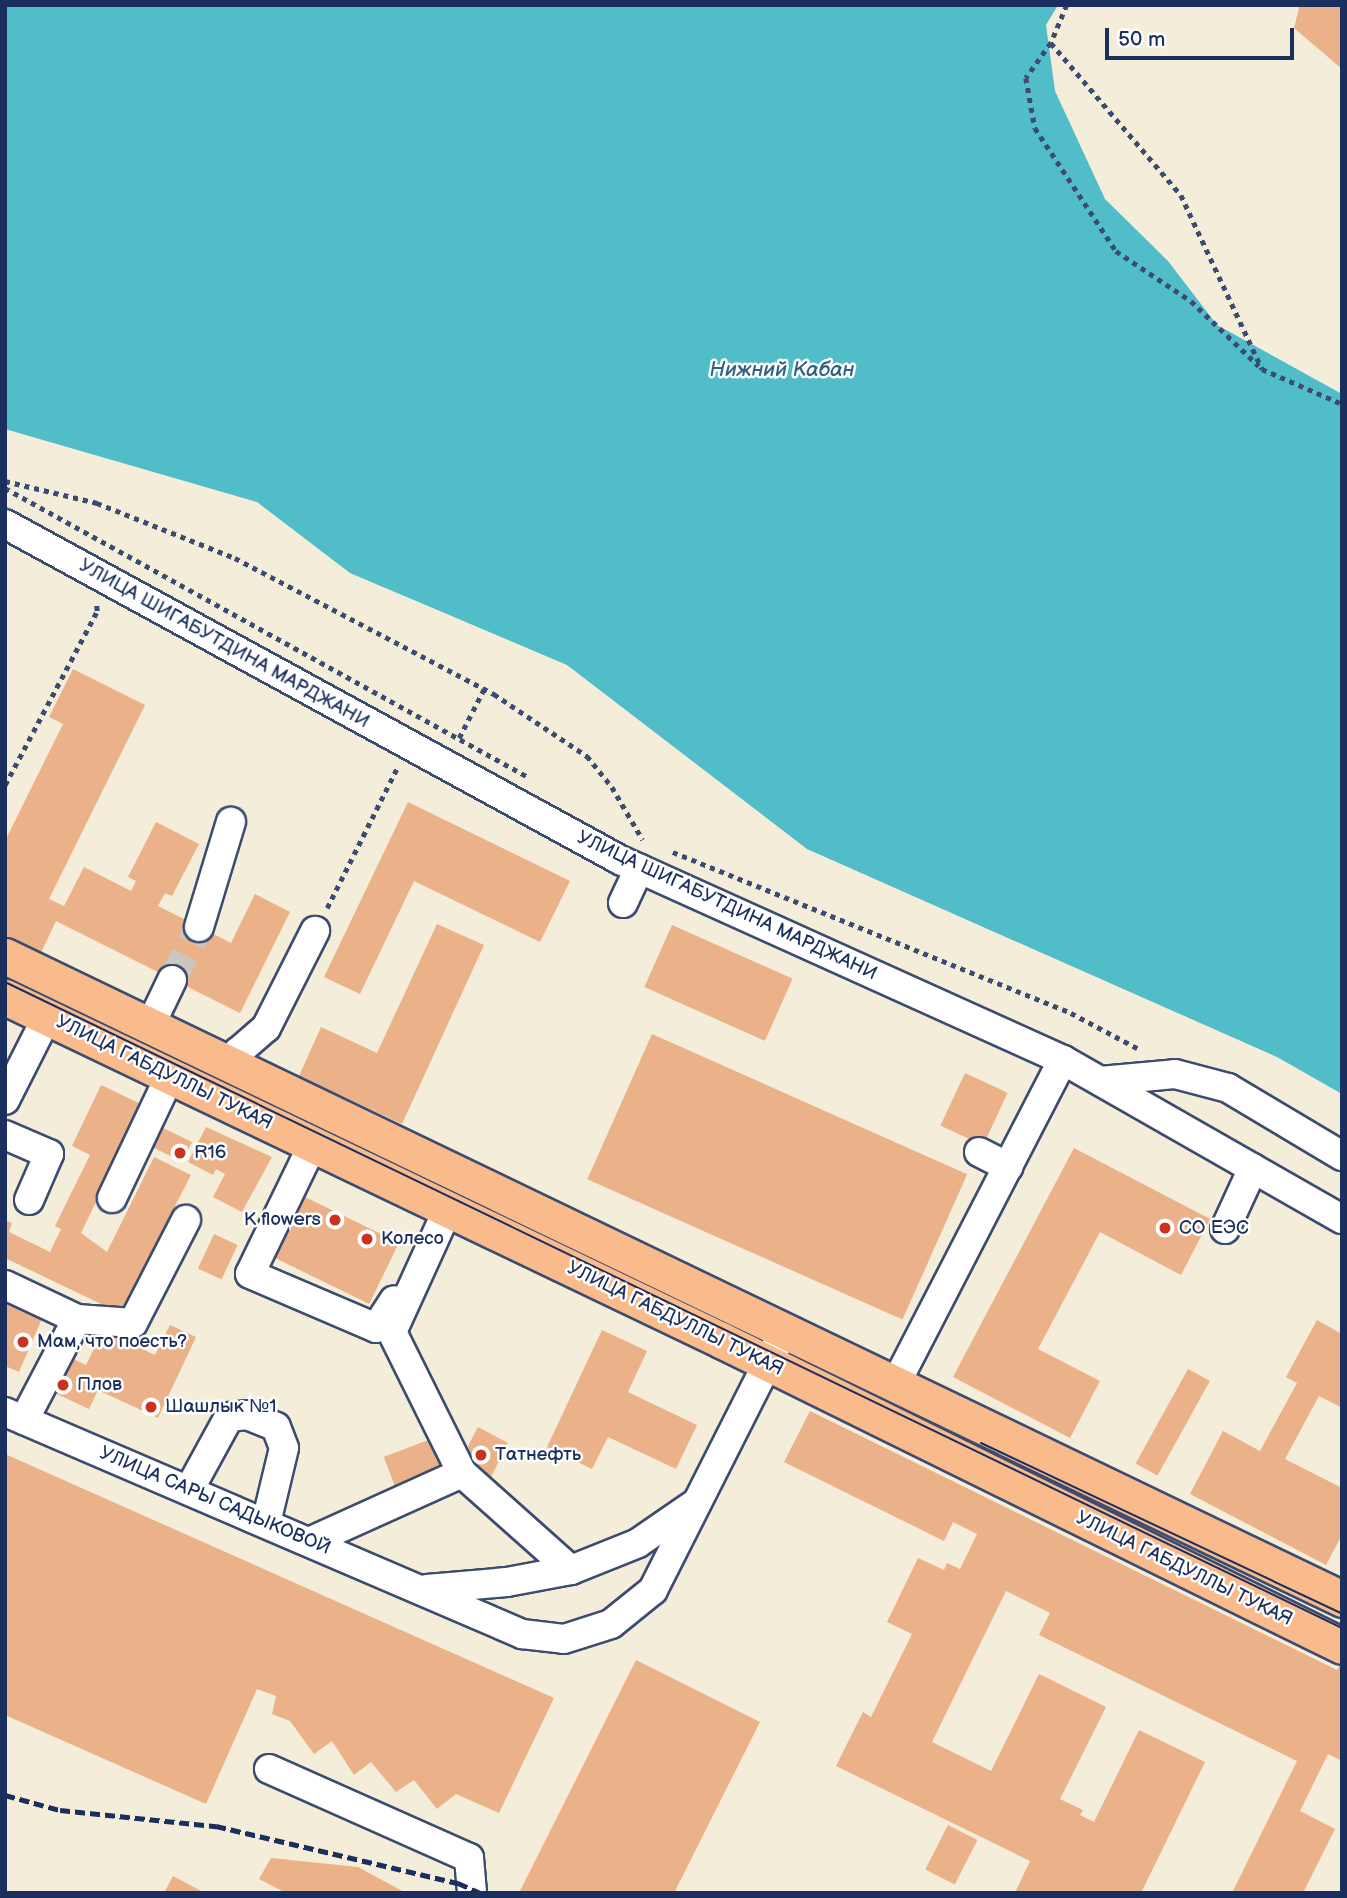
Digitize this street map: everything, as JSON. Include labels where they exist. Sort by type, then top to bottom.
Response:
[{"type":"main road","name":"УЛИЦА ГАБДУЛЛЫ ТУКАЯ","points":[[5,956],[782,1333],[1342,1599]]},
{"type":"main road","name":"УЛИЦА ГАБДУЛЛЫ ТУКАЯ","points":[[5,997],[313,1144],[444,1218],[768,1365],[1342,1646]]},
{"type":"street","name":"УЛИЦА ШИГАБУТДИНА МАРДЖАНИ","points":[[5,524],[639,869],[1063,1060],[1342,1219]]},
{"type":"street","points":[[199,927],[231,822]]},
{"type":"street","points":[[622,903],[639,869]]},
{"type":"street","points":[[231,1065],[238,1052],[266,1028],[315,931]]},
{"type":"street","points":[[149,1026],[172,980]]},
{"type":"street","points":[[5,1100],[47,1017]]},
{"type":"street","points":[[895,1385],[1063,1060]]},
{"type":"street","points":[[1100,1081],[1175,1074],[1228,1088],[1342,1156]]},
{"type":"street","points":[[112,1198],[170,1076]]},
{"type":"street","points":[[5,1135],[49,1154],[29,1200]]},
{"type":"street","points":[[313,1144],[250,1274],[376,1328],[444,1218]]},
{"type":"street","points":[[978,1152],[1008,1167]]},
{"type":"street","points":[[1225,1229],[1253,1168]]},
{"type":"street","points":[[444,1218],[392,1332],[462,1473],[571,1570]]},
{"type":"street","points":[[5,1285],[77,1319],[133,1323],[186,1220]]},
{"type":"street","points":[[15,1416],[77,1319]]},
{"type":"street","name":"УЛИЦА САРЫ САДЫКОВОЙ","points":[[15,1416],[522,1634],[564,1639],[611,1624],[653,1590],[782,1333]]},
{"type":"street","points":[[189,1490],[229,1417],[247,1415],[276,1427],[284,1448],[266,1523]]},
{"type":"street","points":[[309,1542],[462,1473]]},
{"type":"street","name":"УЛИЦА САРЫ САДЫКОВОЙ","points":[[424,1590],[507,1582],[571,1570],[638,1543],[694,1504]]},
{"type":"street","points":[[269,1769],[470,1858],[472,1893]]},
{"type":"path","points":[[1068,5],[1051,43],[1026,78],[1034,128],[1116,251],[1191,301],[1262,369],[1342,404]]},
{"type":"path","points":[[1051,43],[1181,195],[1262,369]]},
{"type":"path","points":[[5,481],[97,503],[235,558],[484,689],[587,756],[612,788],[643,840]]},
{"type":"path","points":[[5,488],[539,783]]},
{"type":"path","points":[[5,785],[97,611],[94,574]]},
{"type":"path","points":[[459,738],[484,689]]},
{"type":"path","points":[[315,931],[408,744]]},
{"type":"path","points":[[632,834],[656,845]]},
{"type":"path","points":[[669,850],[1071,1013],[1147,1054]]},
{"type":"water","name":"Нижний Кабан","points":[[5,5],[1058,5],[1046,25],[1055,91],[1105,199],[1168,261],[1217,325],[1342,394],[1342,1094],[1277,1057],[807,849],[567,665],[350,573],[257,502],[5,429]]},
{"type":"building","points":[[1296,5],[1342,5],[1342,69],[1294,28],[1299,8]]},
{"type":"building","points":[[73,669],[145,705],[49,899],[64,906],[84,867],[131,891],[136,881],[128,877],[156,822],[199,844],[172,896],[165,893],[158,906],[231,943],[255,894],[290,912],[240,1013],[56,921],[39,957],[5,940],[5,841],[63,724],[49,717]]},
{"type":"building","points":[[408,802],[570,881],[540,942],[414,881],[360,994],[324,977]]},
{"type":"building","points":[[437,924],[484,945],[402,1124],[299,1076],[321,1027],[377,1053]]},
{"type":"building","points":[[672,925],[793,979],[765,1041],[644,987]]},
{"type":"building","points":[[652,1034],[967,1174],[903,1320],[587,1179]]},
{"type":"building","points":[[965,1073],[1008,1093],[983,1145],[940,1126]]},
{"type":"building","points":[[101,1085],[143,1105],[81,1233],[107,1252],[154,1157],[191,1175],[120,1313],[5,1258],[5,1220],[12,1223],[9,1232],[50,1252],[61,1229],[55,1226],[90,1155],[72,1146]]},
{"type":"building","points":[[157,1125],[192,1142],[182,1162],[147,1145]]},
{"type":"building","points":[[206,1127],[272,1157],[242,1212],[213,1197],[225,1174],[216,1169],[213,1175],[188,1162]]},
{"type":"building","points":[[1074,1148],[1210,1219],[1181,1275],[1100,1232],[1038,1349],[1100,1381],[1070,1438],[953,1377]]},
{"type":"building","points":[[301,1195],[399,1243],[369,1304],[271,1256]]},
{"type":"building","points":[[214,1234],[238,1245],[222,1279],[198,1268]]},
{"type":"building","points":[[5,1299],[43,1316],[19,1372],[5,1366]]},
{"type":"building","points":[[1317,1320],[1342,1334],[1342,1408],[1319,1396],[1285,1459],[1342,1488],[1342,1535],[1326,1565],[1190,1494],[1223,1431],[1260,1451],[1297,1383],[1286,1377]]},
{"type":"building","points":[[170,1325],[196,1337],[158,1418],[98,1390],[89,1409],[46,1389],[63,1354],[86,1365],[103,1330],[155,1355]]},
{"type":"building","points":[[602,1330],[647,1351],[628,1392],[697,1425],[676,1469],[608,1437],[592,1469],[547,1447]]},
{"type":"building","points":[[1188,1369],[1210,1381],[1158,1476],[1136,1463]]},
{"type":"building","points":[[810,1411],[1337,1670],[1342,1661],[1342,1761],[1328,1754],[1300,1811],[1335,1829],[1303,1893],[1232,1893],[1297,1761],[1039,1635],[1050,1613],[1006,1591],[932,1742],[991,1771],[1039,1674],[1106,1707],[1060,1799],[1083,1810],[1080,1815],[1094,1822],[1139,1730],[1205,1762],[1141,1893],[1015,1893],[1030,1861],[836,1766],[863,1712],[871,1717],[912,1634],[887,1622],[918,1558],[944,1570],[947,1563],[960,1569],[977,1534],[953,1522],[944,1541],[784,1462]]},
{"type":"building","points":[[478,1427],[508,1443],[490,1479],[476,1471],[468,1446]]},
{"type":"building","points":[[436,1437],[456,1488],[403,1508],[384,1457]]},
{"type":"building","points":[[5,1454],[554,1698],[499,1813],[456,1794],[437,1809],[414,1780],[396,1792],[371,1762],[354,1775],[332,1741],[314,1754],[290,1721],[272,1714],[276,1696],[257,1689],[206,1804],[5,1715]]},
{"type":"building","points":[[636,1660],[760,1722],[674,1893],[519,1893]]},
{"type":"building","points":[[948,1825],[977,1840],[955,1885],[925,1870]]},
{"type":"building","points":[[271,1858],[358,1867],[406,1893],[286,1893],[259,1879]]},
{"type":"building","points":[[173,1876],[205,1893],[164,1893]]},
{"type":"tunnel","points":[[172,980],[199,927]]},
{"type":"tram line","points":[[5,982],[1342,1628]]},
{"type":"tram line","points":[[981,1443],[1342,1614]]},
{"type":"railway","points":[[5,1795],[60,1810],[216,1826],[458,1883],[480,1893]]},
{"type":"place","name":"R16","points":[[180,1153]]},
{"type":"place","name":"K flowers","points":[[335,1220]]},
{"type":"place","name":"СО ЕЭС","points":[[1165,1228]]},
{"type":"place","name":"Колесо","points":[[367,1239]]},
{"type":"place","name":"Мам, что поесть?","points":[[23,1342]]},
{"type":"place","name":"Плов","points":[[63,1385]]},
{"type":"place","name":"Шашлык №1","points":[[151,1407]]},
{"type":"place","name":"Татнефть","points":[[481,1455]]}]
